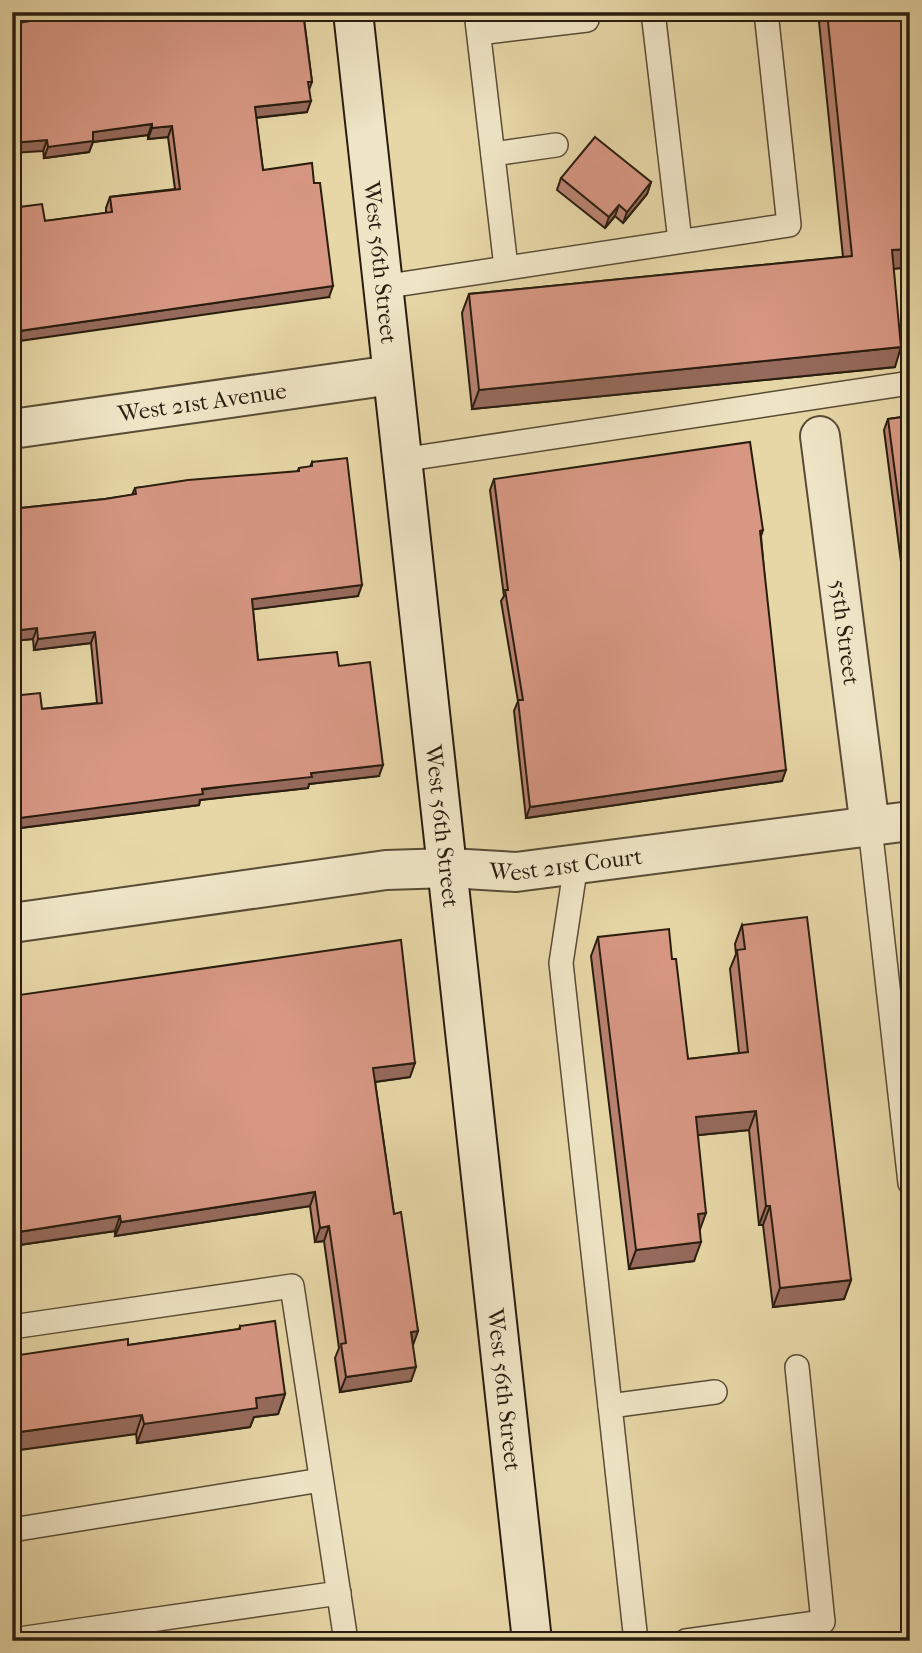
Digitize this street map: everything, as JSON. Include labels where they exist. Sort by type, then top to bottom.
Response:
[{"type":"street","name":"West 56th Street","points":[[353,12],[532,1641]]},
{"type":"street","name":"West 21st Avenue","points":[[12,429],[391,375]]},
{"type":"street","name":"55th Street","points":[[820,436],[870,827]]},
{"type":"street","name":"West 21st Court","points":[[12,923],[386,870],[449,868],[516,872],[910,821]]},
{"type":"lane","points":[[653,12],[680,241]]},
{"type":"lane","points":[[382,287],[789,225],[766,12]]},
{"type":"lane","points":[[506,267],[477,23],[587,20]]},
{"type":"lane","points":[[493,154],[556,145]]},
{"type":"lane","points":[[401,460],[910,383]]},
{"type":"lane","points":[[870,827],[910,1183]]},
{"type":"lane","points":[[576,864],[561,963],[636,1641]]},
{"type":"lane","points":[[12,1327],[292,1286],[346,1641]]},
{"type":"lane","points":[[686,1641],[823,1622],[796,1367]]},
{"type":"lane","points":[[610,1406],[715,1392]]},
{"type":"lane","points":[[12,1530],[321,1480]]},
{"type":"lane","points":[[12,1640],[339,1593]]},
{"type":"building","points":[[86,12],[303,12],[312,82],[308,82],[311,101],[255,107],[263,170],[312,163],[314,183],[320,183],[333,286],[12,332],[12,208],[42,204],[45,221],[112,212],[110,197],[180,189],[172,126],[152,128],[152,124],[93,132],[93,141],[48,147],[47,140],[12,143],[12,24]]},
{"type":"building","points":[[827,12],[910,12],[910,249],[892,250],[901,347],[479,390],[469,294],[852,256]]},
{"type":"building","points":[[595,137],[651,182],[627,212],[619,205],[609,217],[561,178]]},
{"type":"building","points":[[910,416],[910,587],[888,419]]},
{"type":"building","points":[[750,442],[763,530],[760,531],[786,770],[530,807],[518,700],[523,700],[505,590],[508,590],[494,479]]},
{"type":"building","points":[[347,458],[362,585],[252,599],[258,660],[337,652],[339,666],[370,662],[383,765],[311,773],[312,777],[202,789],[203,794],[12,819],[12,696],[40,693],[42,709],[102,703],[95,632],[38,639],[37,628],[12,631],[12,509],[136,494],[135,488],[188,480],[299,471],[299,468],[312,466],[312,462]]},
{"type":"building","points":[[910,587],[910,614],[907,588]]},
{"type":"building","points":[[807,917],[851,1280],[780,1288],[770,1206],[766,1206],[756,1111],[696,1117],[706,1213],[698,1214],[701,1242],[636,1250],[598,937],[669,929],[672,959],[676,959],[688,1059],[748,1052],[737,950],[745,949],[742,925]]},
{"type":"building","points":[[401,940],[415,1063],[373,1068],[394,1214],[401,1212],[418,1331],[411,1332],[416,1367],[346,1377],[341,1344],[346,1343],[329,1226],[320,1228],[315,1192],[121,1222],[120,1216],[12,1233],[12,996]]},
{"type":"building","points":[[275,1321],[285,1394],[256,1398],[257,1408],[144,1424],[142,1415],[12,1433],[12,1356],[128,1339],[128,1345],[240,1329],[240,1326]]}]
